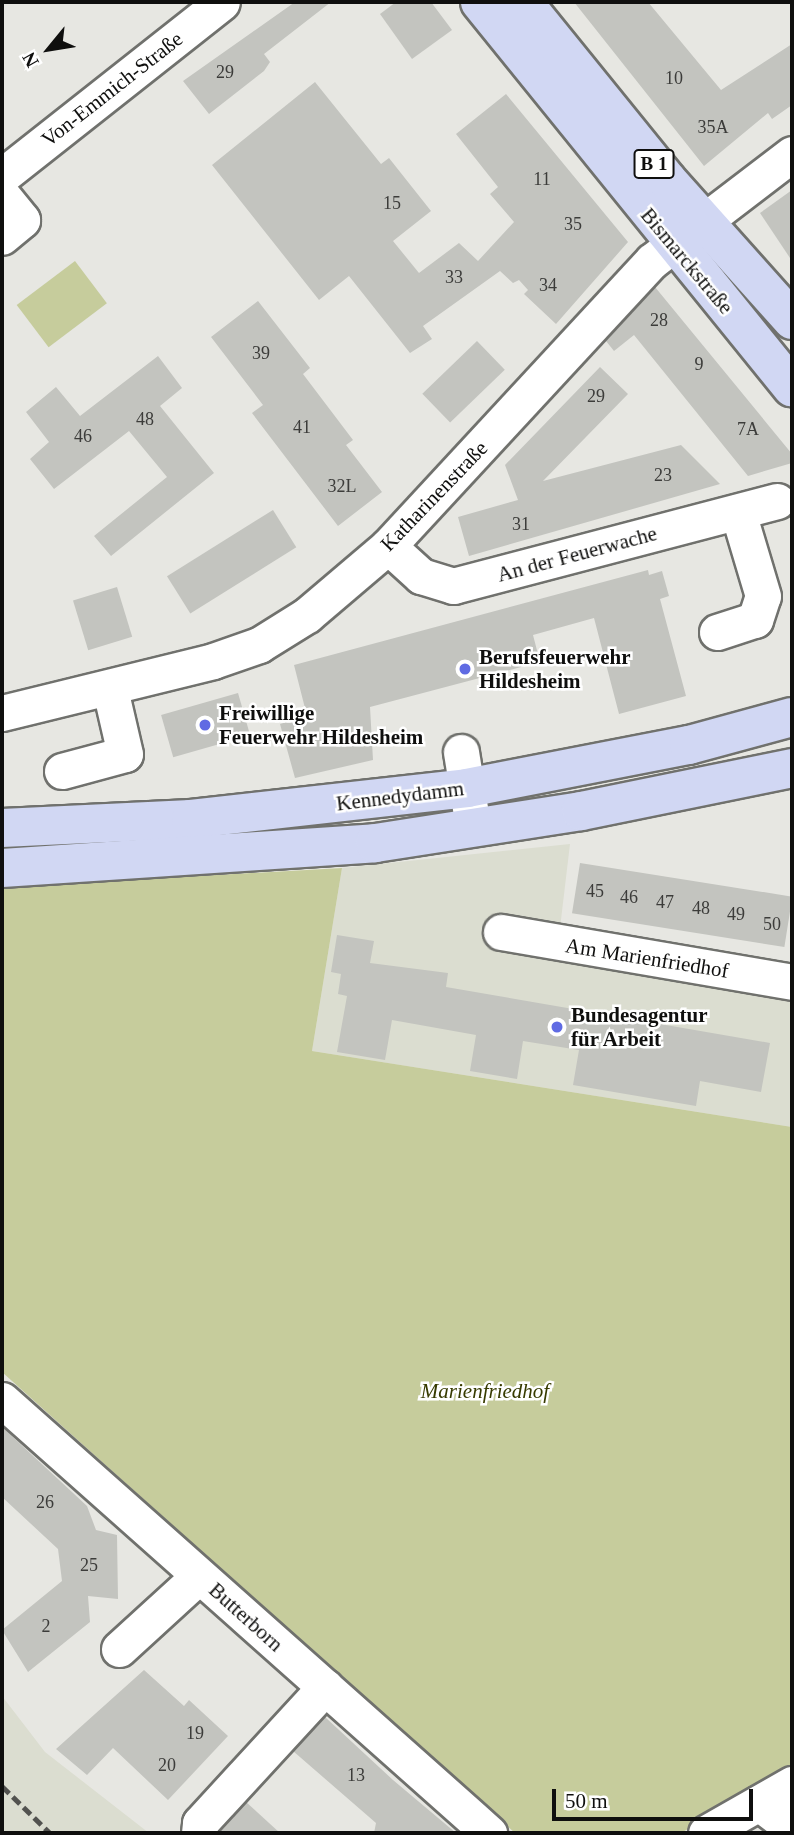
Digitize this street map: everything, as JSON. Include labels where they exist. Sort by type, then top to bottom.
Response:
[{"type":"main road","name":"Bismarckstraße","points":[[480,2],[671,243],[792,387]]},
{"type":"main road","name":"Bismarckstraße","points":[[523,2],[701,219],[792,320]]},
{"type":"main road","name":"Kennedydamm","points":[[2,828],[191,819],[464,770],[689,745],[792,718]]},
{"type":"main road","name":"Kennedydamm","points":[[2,868],[248,854],[473,827],[792,768]]},
{"type":"street","name":"Von-Emmich-Straße","points":[[2,176],[222,2]]},
{"type":"street","name":"Katharinenstraße","points":[[2,713],[110,690],[260,645],[349,583],[388,546],[671,243],[792,154]]},
{"type":"street","points":[[2,195],[22,220],[2,237]]},
{"type":"street","name":"An der Feuerwache","points":[[388,546],[421,576],[453,586],[777,501]]},
{"type":"street","points":[[717,632],[755,620],[763,596],[738,512]]},
{"type":"street","points":[[62,771],[125,754],[110,690]]},
{"type":"street","points":[[464,770],[473,827]]},
{"type":"street","name":"Am Marienfriedhof","points":[[501,932],[792,982]]},
{"type":"street","name":"Butterborn","points":[[2,1401],[489,1833]]},
{"type":"street","points":[[119,1649],[199,1576]]},
{"type":"street","points":[[199,1833],[200,1823],[325,1687]]},
{"type":"street","points":[[706,1833],[792,1784]]},
{"type":"street","points":[[760,1803],[792,1828]]},
{"type":"shaded area","points":[[570,844],[558,945],[792,989],[792,1127],[312,1051],[342,868]]},
{"type":"shaded area","points":[[2,1696],[45,1752],[149,1833],[2,1833]]},
{"type":"green space","points":[[75,261],[107,303],[49,347],[17,305]]},
{"type":"green space","name":"Marienfriedhof","points":[[342,868],[312,1051],[792,1127],[792,1768],[681,1833],[515,1833],[2,1372],[2,887]]},
{"type":"building","points":[[295,2],[331,2],[264,54],[270,62],[264,71],[209,114],[183,81]]},
{"type":"building","points":[[396,2],[431,2],[452,30],[412,59],[380,14]]},
{"type":"building","points":[[574,2],[648,2],[721,90],[792,44],[792,105],[772,119],[768,113],[704,166]]},
{"type":"building","points":[[315,82],[381,164],[389,158],[431,211],[393,241],[419,273],[459,243],[478,261],[514,222],[490,194],[498,187],[456,134],[506,94],[628,242],[556,324],[524,294],[528,290],[519,280],[513,283],[500,271],[423,326],[432,339],[410,353],[349,276],[319,300],[212,165]]},
{"type":"building","points":[[792,190],[792,261],[760,213]]},
{"type":"building","points":[[655,287],[792,454],[792,463],[748,476],[634,335],[614,351],[606,341]]},
{"type":"building","points":[[258,301],[310,368],[303,374],[353,440],[346,445],[382,492],[338,526],[252,413],[263,405],[211,337]]},
{"type":"building","points":[[477,341],[505,370],[450,423],[422,394]]},
{"type":"building","points":[[158,356],[182,388],[160,406],[214,473],[111,556],[94,536],[167,477],[129,431],[54,489],[30,459],[49,442],[26,412],[56,387],[80,416]]},
{"type":"building","points":[[600,367],[628,394],[543,481],[681,445],[720,484],[469,556],[458,517],[518,500],[505,465]]},
{"type":"building","points":[[273,510],[296,547],[190,614],[167,576]]},
{"type":"building","points":[[648,570],[649,575],[662,571],[669,596],[660,599],[686,696],[619,714],[594,618],[533,635],[540,662],[370,707],[373,760],[295,778],[280,724],[307,716],[294,665]]},
{"type":"building","points":[[117,587],[132,637],[88,650],[73,600]]},
{"type":"building","name":"Freiwillige Feuerwehr Hildesheim","points":[[238,693],[250,735],[173,757],[161,715]]},
{"type":"building","points":[[580,863],[792,897],[784,947],[572,913]]},
{"type":"building","name":"Bundesagentur für Arbeit","points":[[337,935],[374,941],[370,963],[448,973],[446,987],[770,1043],[761,1092],[700,1081],[696,1106],[573,1085],[579,1050],[523,1041],[517,1079],[470,1071],[476,1035],[392,1020],[385,1060],[337,1052],[347,996],[338,994],[341,974],[331,972]]},
{"type":"building","points":[[2,1427],[87,1506],[96,1530],[117,1535],[118,1599],[88,1596],[90,1622],[28,1672],[2,1630],[62,1581],[58,1549],[2,1497]]},
{"type":"building","points":[[144,1670],[184,1706],[189,1700],[228,1736],[168,1800],[113,1748],[87,1775],[56,1749]]},
{"type":"building","points":[[325,1717],[456,1833],[374,1833],[376,1823],[293,1751]]},
{"type":"building","points":[[246,1802],[280,1833],[219,1833]]},
{"type":"railway","points":[[2,1786],[50,1833]]},
{"type":"place","name":"Berufsfeuerwehr Hildesheim","points":[[465,669]]},
{"type":"place","name":"Freiwillige Feuerwehr Hildesheim","points":[[205,725]]},
{"type":"place","name":"Bundesagentur für Arbeit","points":[[557,1027]]}]
